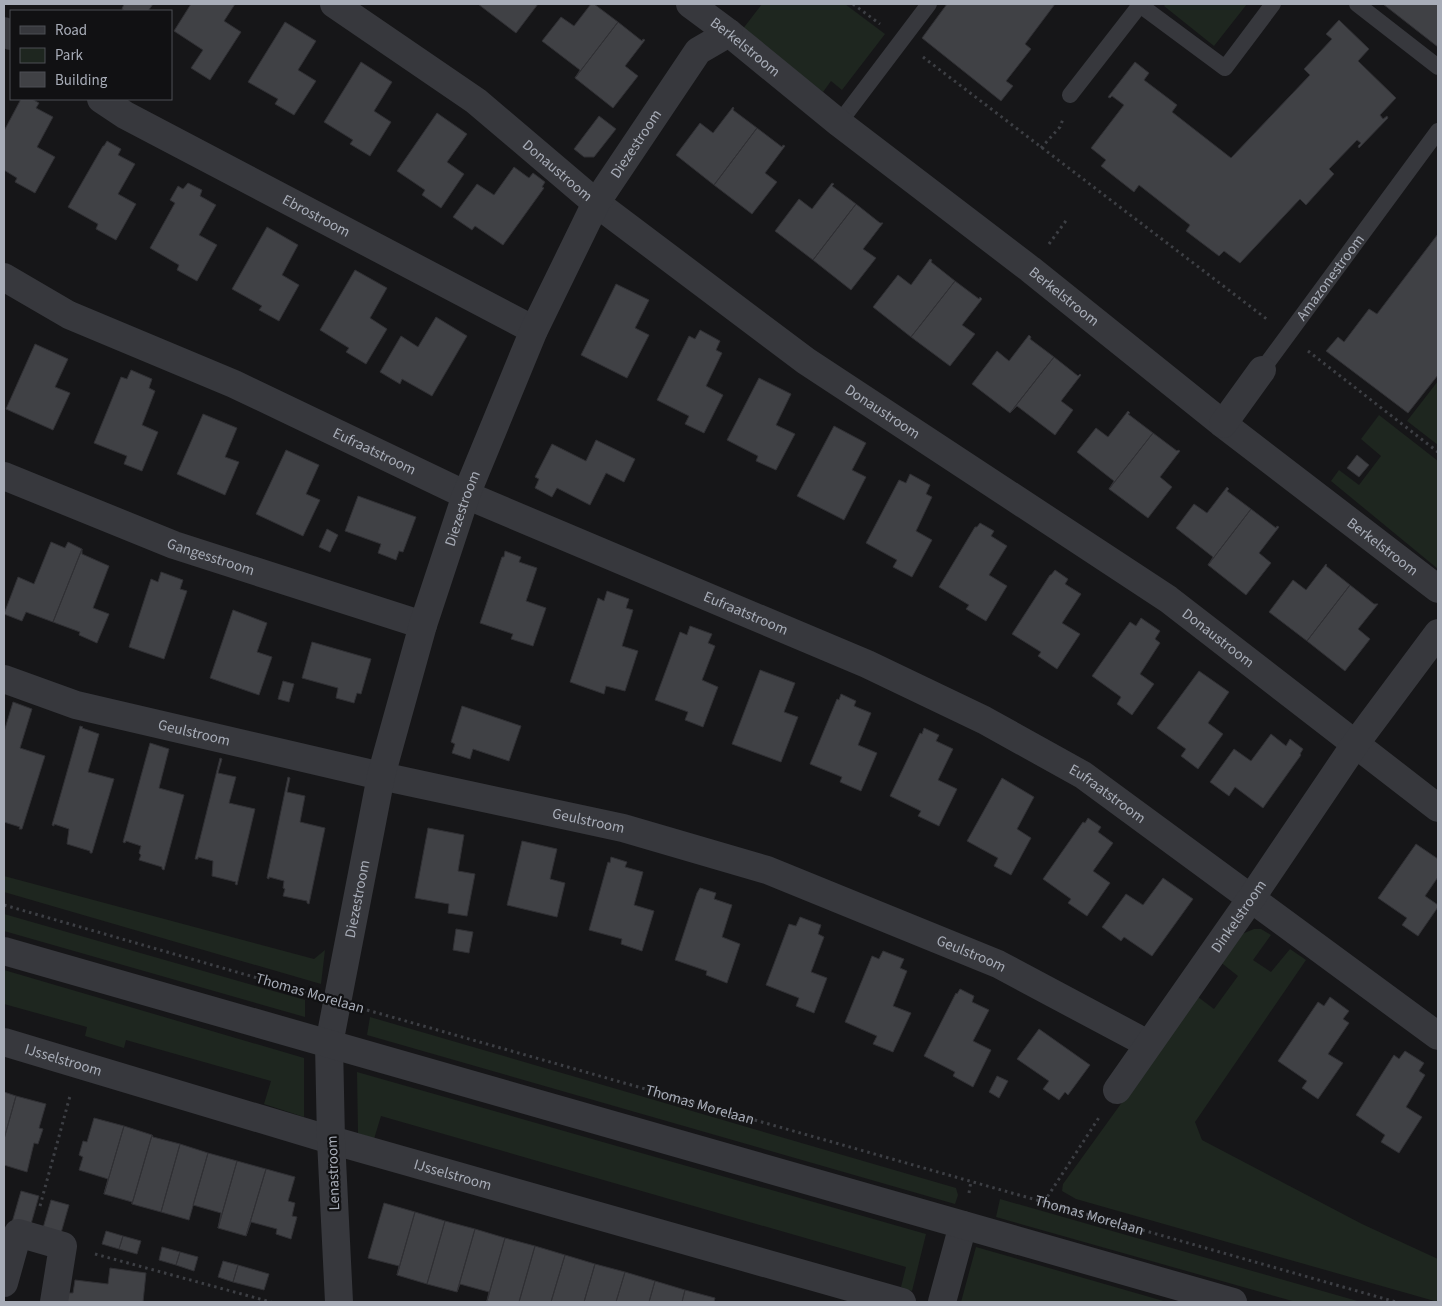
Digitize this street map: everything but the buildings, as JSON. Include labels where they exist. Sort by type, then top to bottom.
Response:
[{"type":"street","name":"Donaustroom","points":[[334,4],[476,101],[596,203],[806,361],[1168,599],[1438,808]]},
{"type":"street","name":"Berkelstroom","points":[[690,4],[729,32],[838,123],[1030,269],[1223,424],[1438,589]]},
{"type":"street","name":"Diezestroom","points":[[329,1044],[381,776],[423,626],[466,495],[534,330],[596,203],[698,51],[729,32]]},
{"type":"street","name":"Ebrostroom","points":[[102,100],[125,115],[534,330]]},
{"type":"street","name":"Eufraatstroom","points":[[4,277],[69,315],[234,384],[466,495],[867,664],[984,720],[1083,775],[1252,897],[1438,1036]]},
{"type":"street","name":"Amazonestroom","points":[[1223,424],[1262,370]]},
{"type":"street","name":"Gangesstroom","points":[[4,476],[174,545],[423,626]]},
{"type":"street","name":"Dinkelstroom","points":[[1117,1090],[1252,897],[1356,743],[1438,633]]},
{"type":"street","name":"Geulstroom","points":[[4,679],[76,705],[381,776],[623,828],[767,870],[998,964],[1148,1044]]},
{"type":"street","points":[[4,951],[1233,1302]]},
{"type":"street","name":"IJsselstroom","points":[[4,1042],[331,1140],[902,1302]]},
{"type":"street","name":"Lenastroom","points":[[329,1044],[331,1140],[339,1302]]},
{"type":"street","points":[[942,1302],[963,1225]]},
{"type":"street","points":[[4,1283],[18,1233],[63,1246],[54,1302]]},
{"type":"lane","points":[[838,123],[929,4]]},
{"type":"lane","points":[[1070,95],[1141,5],[1225,68],[1273,4]]},
{"type":"lane","points":[[1357,4],[1438,67]]},
{"type":"lane","name":"Amazonestroom","points":[[1262,370],[1438,131]]},
{"type":"path","points":[[853,4],[1438,452]]},
{"type":"path","points":[[1041,148],[1060,127]]},
{"type":"path","name":"Thomas Morelaan","points":[[4,905],[1396,1302]]},
{"type":"path","points":[[32,1238],[78,1065]]},
{"type":"path","points":[[1044,1202],[1117,1090]]},
{"type":"path","points":[[95,1254],[271,1302]]},
{"type":"green space","points":[[762,4],[845,4],[885,34],[842,90],[831,81],[823,92],[742,30]]},
{"type":"green space","points":[[1166,4],[1247,4],[1214,46],[1164,6]]},
{"type":"green space","points":[[1438,381],[1438,445],[1407,421]]},
{"type":"green space","points":[[1379,415],[1438,461],[1438,569],[1331,481],[1339,470],[1359,485],[1381,456],[1361,439]]},
{"type":"green space","points":[[4,876],[314,959],[325,950],[321,984],[4,892]]},
{"type":"green space","points":[[4,914],[305,1000],[305,1017],[4,931]]},
{"type":"green space","points":[[1254,929],[1261,929],[1271,935],[1253,960],[1271,972],[1290,949],[1306,960],[1195,1122],[1202,1140],[1362,1224],[1438,1259],[1438,1302],[1076,1199],[1062,1191],[1063,1184],[1198,997],[1214,1009],[1238,976],[1219,961],[1242,934]]},
{"type":"green space","points":[[4,970],[304,1058],[304,1117],[264,1104],[271,1081],[126,1040],[124,1048],[85,1036],[87,1027],[4,1004]]},
{"type":"green space","points":[[370,1017],[956,1188],[958,1195],[955,1204],[367,1035]]},
{"type":"green space","points":[[357,1072],[926,1234],[912,1291],[901,1287],[906,1267],[381,1116],[374,1139],[358,1133]]},
{"type":"green space","points":[[1000,1199],[1361,1302],[1296,1302],[996,1217]]},
{"type":"green space","points":[[976,1247],[1167,1302],[961,1302]]}]
